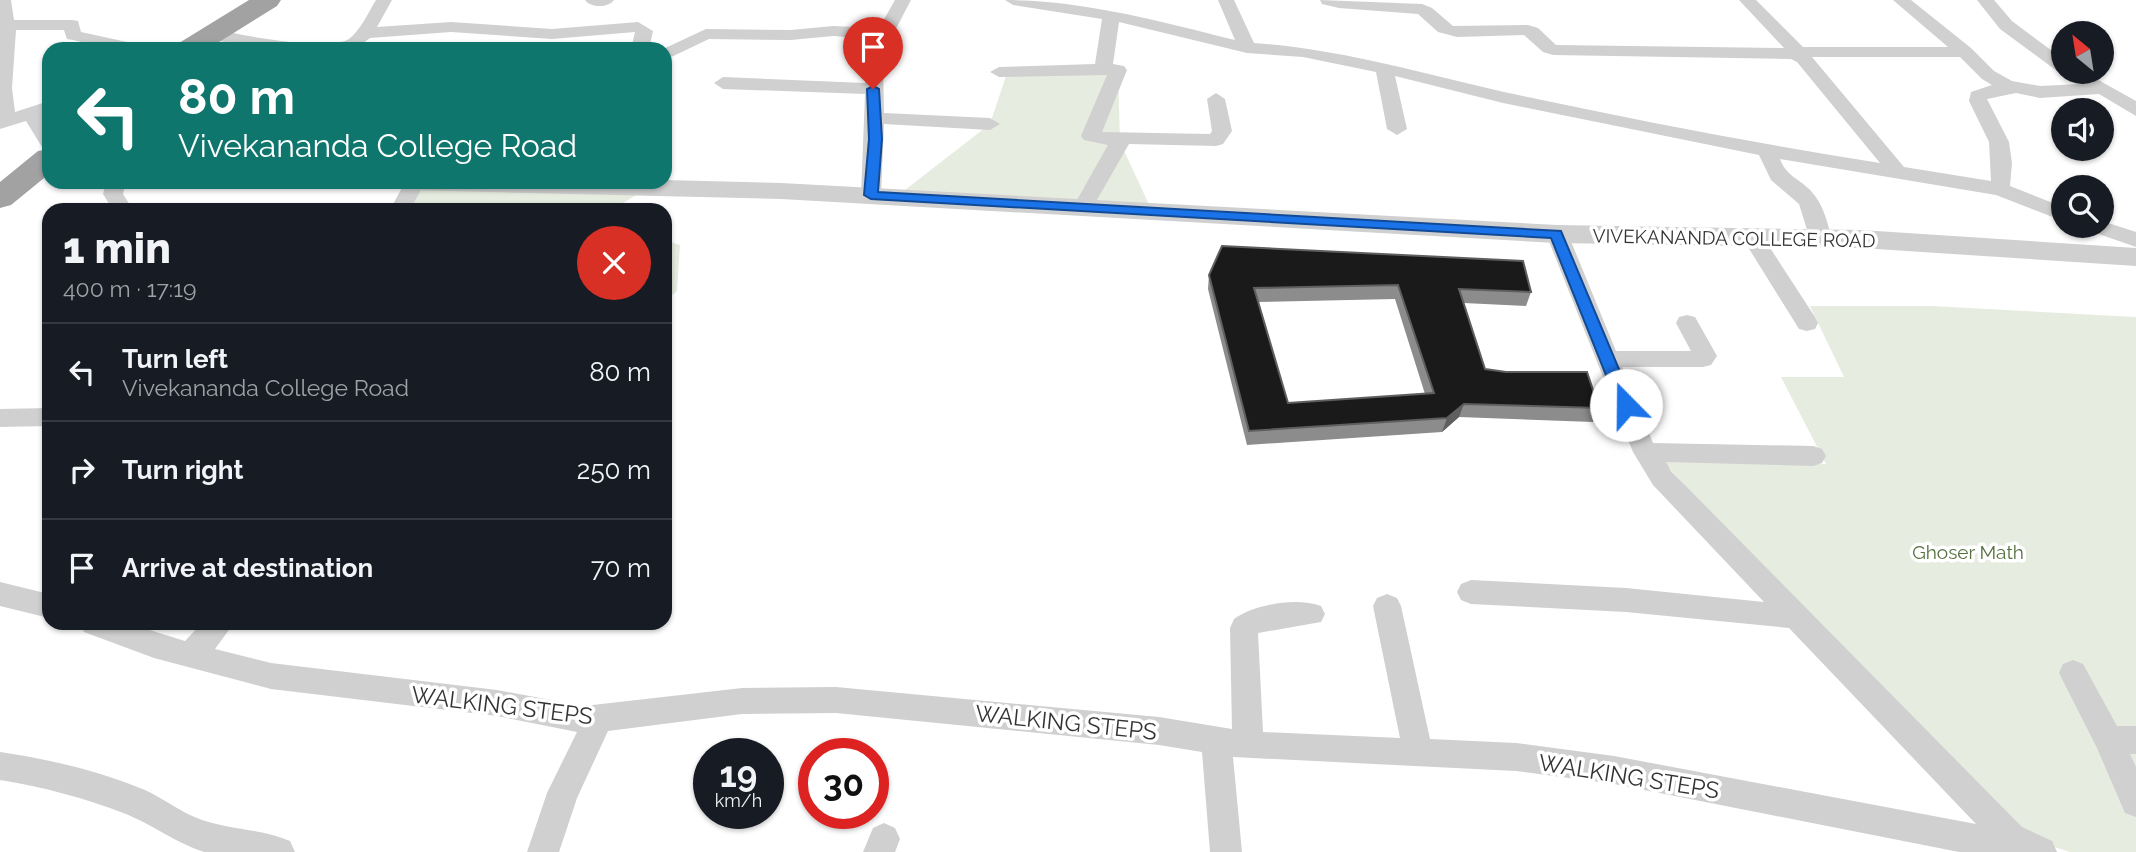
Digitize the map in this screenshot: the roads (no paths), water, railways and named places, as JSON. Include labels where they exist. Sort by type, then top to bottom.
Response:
[{"type":"highway","points":[[201,42],[268,0]]},
{"type":"highway","points":[[0,198],[42,168]]},
{"type":"street","points":[[3,0],[4,122],[40,110]]},
{"type":"street","points":[[355,42],[384,0]]},
{"type":"street","points":[[593,0],[606,0]]},
{"type":"street","points":[[871,195],[876,118],[874,60],[884,34],[904,0]]},
{"type":"street","points":[[1013,0],[1111,16],[1247,48],[1327,56],[1503,97],[1768,151],[2000,189],[2051,209]]},
{"type":"street","points":[[1226,0],[1247,48]]},
{"type":"street","points":[[1328,0],[1422,9],[1429,12],[1440,25],[1452,31],[1528,30],[1553,50],[1965,52]]},
{"type":"street","points":[[1747,0],[1792,52],[1803,58],[1897,172]]},
{"type":"street","points":[[1901,0],[1965,52],[1988,75],[2015,88],[2040,92],[2099,89]]},
{"type":"street","points":[[1985,0],[2006,25],[2051,58]]},
{"type":"street","points":[[1103,69],[1111,16]]},
{"type":"street","points":[[5,31],[72,25],[73,35],[104,42]]},
{"type":"street","points":[[362,33],[451,27],[552,34],[638,27],[644,31],[642,42]]},
{"type":"street","points":[[672,51],[706,34],[791,35],[833,31],[884,34]]},
{"type":"street","points":[[214,34],[261,42]]},
{"type":"street","points":[[1384,69],[1397,129]]},
{"type":"street","points":[[999,72],[1118,70],[1091,136]]},
{"type":"street","points":[[723,83],[873,89]]},
{"type":"street","points":[[2091,84],[2127,97],[2136,110]]},
{"type":"street","points":[[2000,189],[2002,148],[1997,131],[1978,101],[1978,96],[2015,88]]},
{"type":"street","points":[[1091,136],[1216,140],[1222,131],[1216,99]]},
{"type":"street","points":[[876,118],[990,124]]},
{"type":"street","points":[[1083,206],[1120,142],[1091,136]]},
{"type":"street","points":[[1768,151],[1776,175],[1805,196],[1812,207],[1821,239]]},
{"type":"street","name":"VIVEKANANDA COLLEGE ROAD","points":[[661,189],[871,195],[1557,234],[1821,239],[2136,257]]},
{"type":"street","points":[[2114,232],[2136,240]]},
{"type":"street","points":[[1557,234],[1646,452],[1679,497],[2011,838],[2039,851]]},
{"type":"street","points":[[1754,239],[1807,323]]},
{"type":"street","points":[[1607,359],[1703,359],[1705,356],[1687,323]]},
{"type":"street","points":[[0,418],[42,417]]},
{"type":"street","points":[[1646,452],[1813,456]]},
{"type":"street","points":[[1471,592],[1626,600],[1797,617]]},
{"type":"street","points":[[0,594],[42,605]]},
{"type":"street","points":[[1387,606],[1418,751]]},
{"type":"street","points":[[1248,745],[1244,628],[1258,620],[1311,614]]},
{"type":"street","name":"WALKING STEPS","points":[[112,630],[154,646],[271,676],[497,703],[584,720],[742,701],[835,699],[1158,731],[1248,745],[1516,757],[1615,770],[1895,826],[2039,851]]},
{"type":"street","points":[[191,655],[214,630]]},
{"type":"street","points":[[2073,673],[2122,740],[2136,802]]},
{"type":"street","points":[[543,852],[563,793],[587,747],[597,718]]},
{"type":"street","points":[[1216,740],[1226,852]]},
{"type":"street","points":[[0,766],[50,774],[136,802],[204,836],[228,844],[279,852]]},
{"type":"park label","name":"Ghoser Math","points":[[1968,552]]}]
